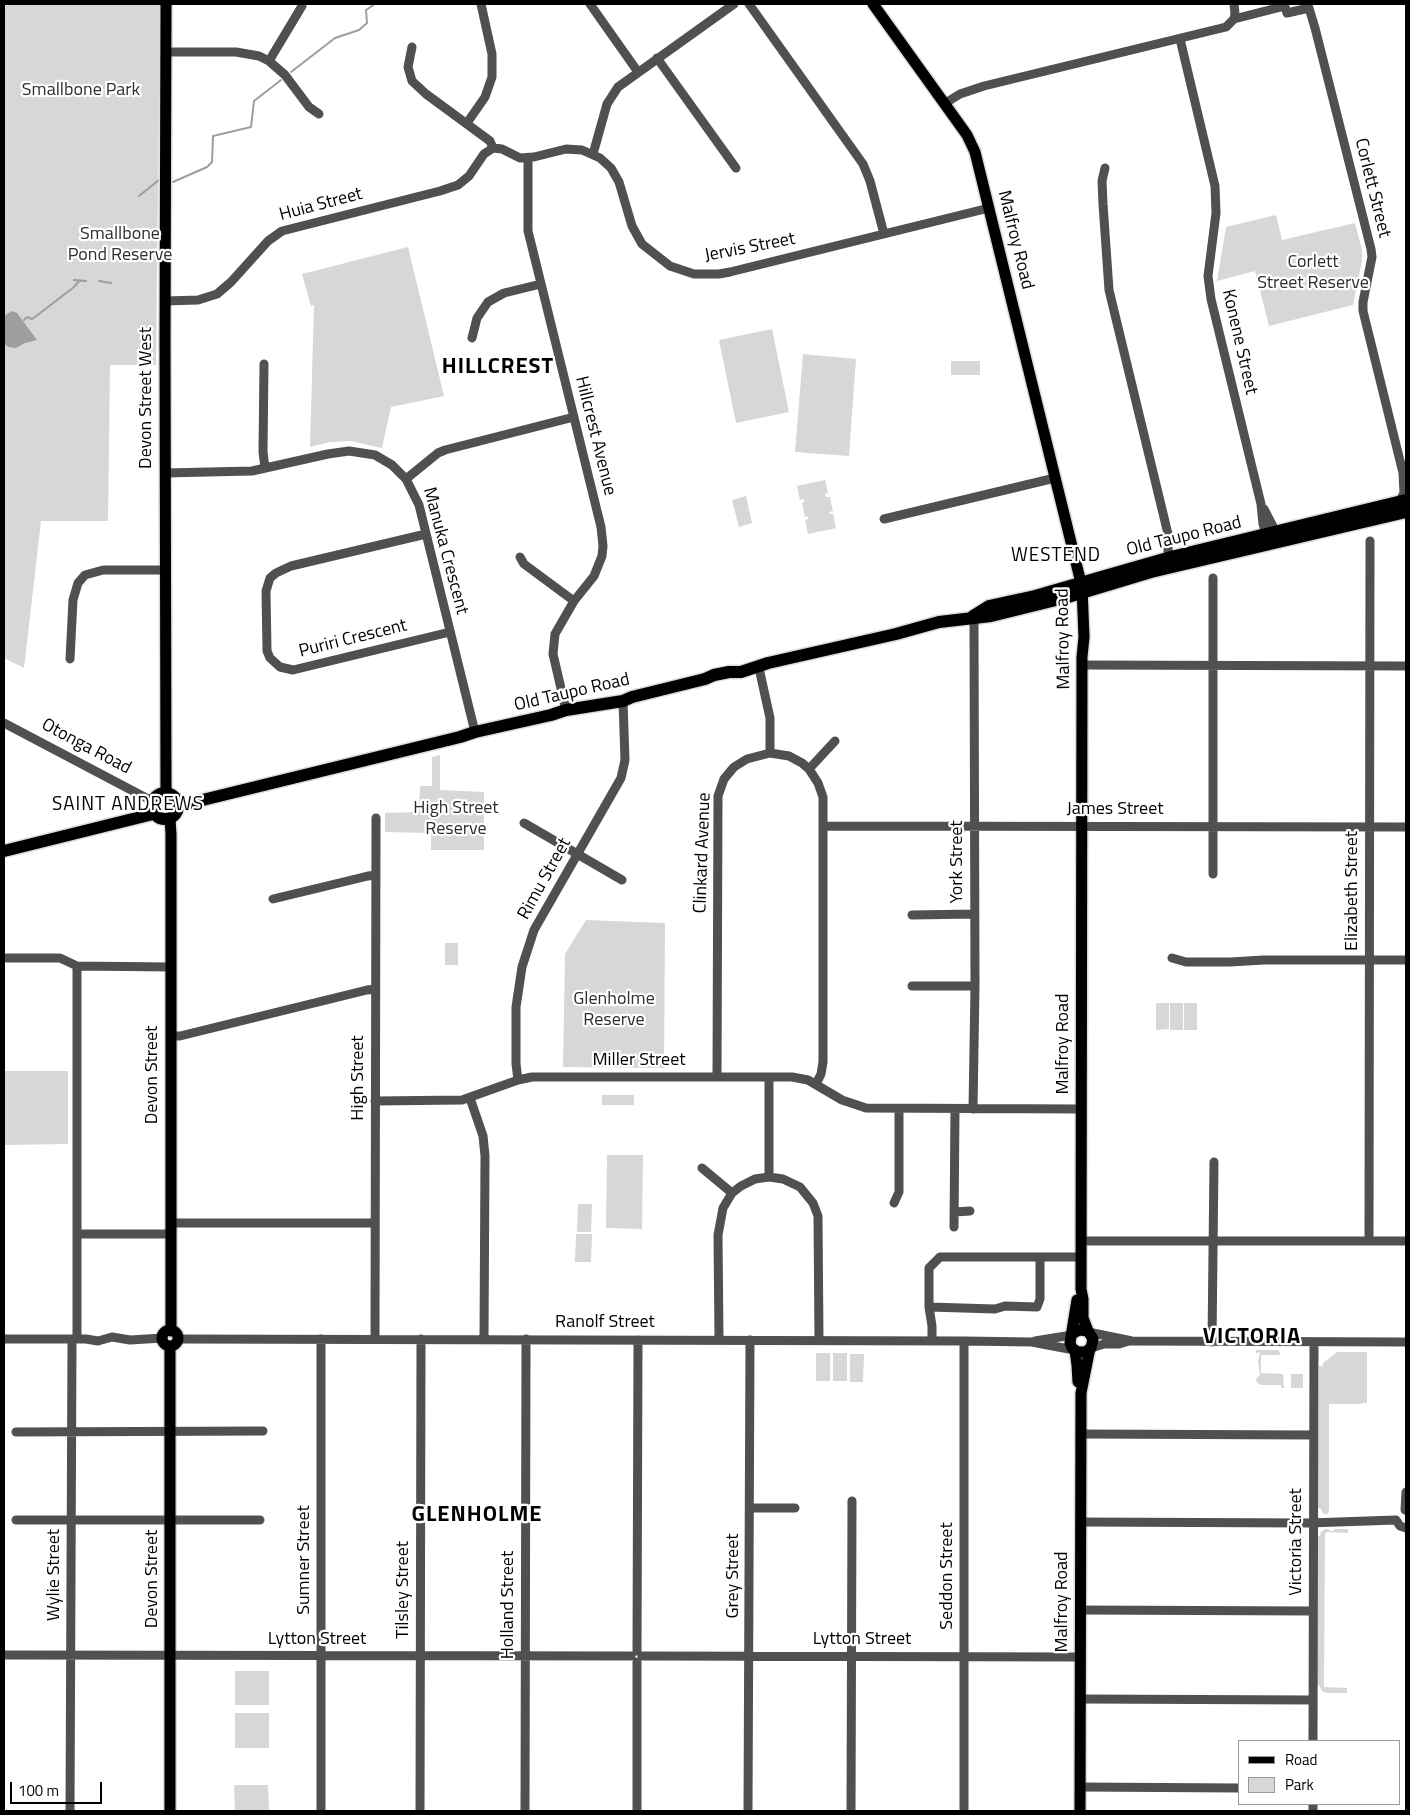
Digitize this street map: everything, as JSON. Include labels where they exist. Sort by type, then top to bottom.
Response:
[{"type":"highway","name":"Old Taupo Road","points":[[178,806],[460,738],[475,732],[550,716],[566,710],[623,701],[714,675],[742,672],[768,663],[896,634],[939,622],[973,616],[989,606],[1081,588],[1177,559],[1346,521],[1404,504]]},
{"type":"highway","points":[[166,793],[173,796],[178,806],[177,812],[170,819],[160,819],[153,807],[158,795],[166,793]]},
{"type":"highway","points":[[4,851],[153,807]]},
{"type":"main road","name":"Devon Street West","points":[[166,4],[166,793]]},
{"type":"main road","name":"Malfroy Road","points":[[873,4],[972,144],[1081,588],[1084,614],[1082,665],[1081,1256],[1080,1289],[1072,1335]]},
{"type":"main road","name":"Devon Street","points":[[170,819],[172,834],[170,1811]]},
{"type":"main road","name":"Malfroy Road","points":[[1080,1289],[1083,1299],[1083,1318],[1088,1332]]},
{"type":"main road","points":[[1079,1330],[1088,1332],[1093,1339],[1091,1348],[1085,1352],[1074,1350],[1070,1343],[1072,1335],[1079,1330]]},
{"type":"main road","name":"Malfroy Road","points":[[1080,1811],[1081,1393],[1091,1348]]},
{"type":"main road","name":"Malfroy Road","points":[[1074,1350],[1078,1384],[1081,1393]]},
{"type":"street","points":[[467,123],[485,97],[492,77],[492,54],[481,4]]},
{"type":"street","points":[[590,4],[638,72]]},
{"type":"street","points":[[593,154],[607,104],[612,94],[624,81],[734,4]]},
{"type":"street","points":[[749,4],[863,164],[870,181],[884,234]]},
{"type":"street","points":[[944,104],[960,94],[984,86],[1226,27],[1233,20],[1235,14],[1234,4]]},
{"type":"street","points":[[1233,20],[1284,5]]},
{"type":"street","name":"Corlett Street","points":[[1284,5],[1287,13],[1309,8],[1371,249],[1372,257],[1362,302],[1363,311],[1405,476],[1404,504]]},
{"type":"street","points":[[269,61],[302,6]]},
{"type":"street","name":"Konene Street","points":[[1180,39],[1215,186],[1216,213],[1208,282],[1211,299],[1261,504],[1271,537]]},
{"type":"street","points":[[412,47],[408,67],[412,81],[426,94],[490,141],[492,148],[502,149],[515,156],[528,158]]},
{"type":"street","points":[[166,52],[243,52],[259,56],[269,61],[285,74],[309,107],[319,114]]},
{"type":"street","points":[[658,58],[736,168]]},
{"type":"street","name":"Huia Street","points":[[165,301],[198,300],[217,294],[231,282],[268,242],[282,231],[458,185],[469,176],[484,154],[492,148]]},
{"type":"street","name":"Jervis Street","points":[[528,158],[566,149],[582,150],[593,154],[610,168],[620,182],[632,226],[642,244],[660,260],[682,271],[694,274],[718,274],[989,208]]},
{"type":"street","name":"Hillcrest Avenue","points":[[528,158],[528,231],[601,526],[603,546],[602,556],[594,576],[558,626],[553,645],[554,663],[566,710]]},
{"type":"street","points":[[1105,168],[1102,181],[1109,290],[1168,534],[1168,550],[1177,559]]},
{"type":"street","points":[[472,338],[477,318],[488,302],[504,293],[541,284]]},
{"type":"street","points":[[264,364],[263,452],[265,468]]},
{"type":"street","points":[[406,479],[431,458],[445,450],[574,417]]},
{"type":"street","name":"Manuka Crescent","points":[[165,473],[240,472],[349,451],[365,453],[384,460],[406,479],[419,505],[475,732]]},
{"type":"street","points":[[884,519],[1055,478]]},
{"type":"street","name":"Puriri Crescent","points":[[426,534],[291,566],[276,573],[270,578],[266,591],[267,650],[270,658],[280,667],[293,670],[450,632]]},
{"type":"street","name":"Elizabeth Street","points":[[1369,1241],[1370,541]]},
{"type":"street","points":[[520,557],[524,564],[574,602]]},
{"type":"street","points":[[70,659],[73,600],[78,583],[85,576],[103,570],[165,570]]},
{"type":"street","points":[[1213,578],[1213,874]]},
{"type":"street","name":"York Street","points":[[973,616],[975,986],[973,1109]]},
{"type":"street","points":[[1082,665],[1406,666]]},
{"type":"street","points":[[758,668],[770,718],[770,753]]},
{"type":"street","name":"Rimu Street","points":[[518,1080],[516,1064],[516,1014],[517,992],[522,967],[534,930],[624,770],[623,701]]},
{"type":"street","name":"Otonga Road","points":[[4,722],[153,807]]},
{"type":"street","points":[[809,769],[835,741]]},
{"type":"street","name":"Clinkard Avenue","points":[[717,1077],[718,796],[724,779],[734,767],[747,758],[770,753],[789,756],[809,769],[821,790],[824,805],[823,1062],[821,1074],[816,1084]]},
{"type":"street","name":"High Street","points":[[375,1339],[376,818]]},
{"type":"street","points":[[524,823],[622,880]]},
{"type":"street","name":"James Street","points":[[824,826],[1406,827]]},
{"type":"street","points":[[273,899],[376,875]]},
{"type":"street","points":[[912,914],[974,914]]},
{"type":"street","points":[[4,958],[60,958],[77,966],[171,967]]},
{"type":"street","points":[[1172,958],[1186,962],[1406,960]]},
{"type":"street","name":"Wylie Street","points":[[70,1811],[71,1432],[76,1234],[77,966]]},
{"type":"street","points":[[912,986],[975,986]]},
{"type":"street","points":[[171,1036],[180,1036],[375,989]]},
{"type":"street","name":"Miller Street","points":[[375,1101],[454,1101],[470,1098],[518,1080],[532,1078],[717,1077],[800,1078],[816,1084],[842,1100],[858,1106],[899,1109],[1081,1109]]},
{"type":"street","points":[[769,1078],[769,1177]]},
{"type":"street","points":[[470,1098],[483,1136],[485,1156],[484,1340]]},
{"type":"street","points":[[894,1203],[899,1192],[899,1109]]},
{"type":"street","points":[[954,1227],[955,1109]]},
{"type":"street","points":[[1212,1342],[1214,1162]]},
{"type":"street","points":[[702,1168],[732,1193]]},
{"type":"street","points":[[719,1340],[719,1225],[723,1208],[732,1193],[747,1182],[769,1177],[784,1179],[800,1187],[813,1203],[818,1216],[819,1340]]},
{"type":"street","points":[[955,1212],[970,1211]]},
{"type":"street","points":[[76,1234],[170,1229],[374,1223]]},
{"type":"street","points":[[1081,1241],[1406,1241]]},
{"type":"street","points":[[932,1340],[929,1307],[929,1268],[940,1257],[1081,1256]]},
{"type":"street","points":[[929,1307],[996,1308],[1005,1306],[1037,1306],[1040,1299],[1040,1257]]},
{"type":"street","points":[[1088,1332],[1132,1340],[1406,1342]]},
{"type":"street","name":"Ranolf Street","points":[[1032,1342],[1072,1335]]},
{"type":"street","name":"Ranolf Street","points":[[4,1339],[98,1341],[108,1337],[130,1340],[964,1340],[1032,1342],[1074,1350]]},
{"type":"street","name":"Sumner Street","points":[[321,1339],[321,1811]]},
{"type":"street","name":"Tilsley Street","points":[[420,1811],[421,1339]]},
{"type":"street","name":"Holland Street","points":[[525,1811],[526,1340]]},
{"type":"street","points":[[637,1811],[638,1340]]},
{"type":"street","name":"Grey Street","points":[[748,1811],[750,1340]]},
{"type":"street","name":"Seddon Street","points":[[964,1340],[964,1811]]},
{"type":"street","points":[[1091,1348],[1132,1340]]},
{"type":"street","name":"Victoria Street","points":[[1313,1740],[1314,1342]]},
{"type":"street","points":[[16,1432],[263,1431]]},
{"type":"street","points":[[1081,1434],[1313,1434]]},
{"type":"street","points":[[1396,1520],[1398,1514],[1406,1511],[1406,1492]]},
{"type":"street","points":[[851,1811],[852,1501]]},
{"type":"street","points":[[750,1508],[796,1508]]},
{"type":"street","points":[[16,1520],[260,1520]]},
{"type":"street","points":[[1081,1522],[1396,1520]]},
{"type":"street","points":[[1396,1520],[1400,1526],[1406,1528]]},
{"type":"street","points":[[1080,1610],[1313,1611]]},
{"type":"street","name":"Lytton Street","points":[[4,1655],[1081,1657]]},
{"type":"street","points":[[1080,1699],[1313,1700]]},
{"type":"street","points":[[1080,1787],[1238,1788]]},
{"type":"green space","points":[[4,4],[160,4],[156,365],[110,365],[108,521],[41,521],[24,668],[4,658]]},
{"type":"green space","name":"Corlett Street Reserve","points":[[1276,215],[1282,240],[1355,223],[1362,250],[1362,261],[1353,305],[1269,326],[1255,271],[1217,281],[1226,227]]},
{"type":"green space","points":[[408,247],[444,396],[391,407],[382,448],[351,441],[330,442],[310,447],[314,305],[311,306],[302,274]]},
{"type":"green space","points":[[772,329],[789,412],[736,423],[719,340]]},
{"type":"green space","points":[[803,354],[856,359],[849,456],[795,452]]},
{"type":"green space","points":[[951,361],[980,361],[980,375],[951,375]]},
{"type":"green space","points":[[825,480],[828,493],[825,494],[826,497],[830,497],[833,511],[829,512],[833,514],[836,528],[808,534],[805,520],[808,519],[808,516],[805,517],[802,503],[804,499],[800,500],[797,486]]},
{"type":"green space","points":[[746,496],[752,523],[739,527],[732,500]]},
{"type":"green space","name":"High Street Reserve","points":[[440,755],[440,790],[484,792],[484,850],[431,850],[431,833],[385,832],[385,813],[419,812],[420,786],[432,786],[432,757]]},
{"type":"green space","points":[[165,797],[171,800],[174,806],[171,812],[165,815],[159,812],[156,806],[159,800]]},
{"type":"green space","name":"Glenholme Reserve","points":[[586,920],[665,923],[664,1068],[563,1067],[565,954]]},
{"type":"green space","points":[[445,943],[458,943],[458,965],[445,965]]},
{"type":"green space","points":[[1156,1003],[1169,1003],[1169,1029],[1156,1030]]},
{"type":"green space","points":[[1170,1003],[1183,1003],[1183,1030],[1170,1030]]},
{"type":"green space","points":[[1184,1003],[1197,1003],[1197,1030],[1184,1030]]},
{"type":"green space","points":[[4,1071],[68,1071],[68,1144],[4,1145]]},
{"type":"green space","points":[[602,1095],[634,1095],[634,1105],[602,1105]]},
{"type":"green space","points":[[607,1155],[643,1155],[642,1229],[606,1228]]},
{"type":"green space","points":[[578,1204],[592,1204],[591,1232],[577,1232]]},
{"type":"green space","points":[[576,1234],[592,1234],[591,1262],[575,1262]]},
{"type":"green space","points":[[1256,1350],[1279,1350],[1280,1355],[1261,1355],[1261,1373],[1283,1374],[1284,1388],[1281,1388],[1281,1385],[1261,1385],[1257,1383],[1256,1379],[1260,1375],[1258,1361],[1260,1353],[1256,1354]]},
{"type":"green space","points":[[1337,1352],[1367,1352],[1367,1403],[1329,1404],[1329,1509],[1328,1514],[1324,1514],[1318,1508],[1319,1366],[1323,1366],[1323,1363]]},
{"type":"green space","points":[[816,1353],[830,1353],[830,1381],[816,1381]]},
{"type":"green space","points":[[833,1353],[847,1353],[847,1381],[833,1381]]},
{"type":"green space","points":[[850,1354],[864,1354],[863,1382],[850,1382]]},
{"type":"green space","points":[[1291,1374],[1303,1374],[1303,1388],[1291,1388]]},
{"type":"green space","points":[[1325,1529],[1334,1531],[1334,1529],[1348,1529],[1348,1533],[1327,1532],[1325,1534],[1324,1687],[1347,1688],[1347,1693],[1326,1693],[1317,1685],[1318,1536]]},
{"type":"green space","points":[[235,1671],[269,1671],[269,1705],[235,1705]]},
{"type":"green space","points":[[235,1713],[269,1713],[269,1748],[235,1748]]},
{"type":"green space","points":[[234,1785],[268,1785],[269,1811],[235,1811]]},
{"type":"shaded area","points":[[12,311],[17,313],[37,340],[16,348],[4,344],[4,316]]},
{"type":"waterway","points":[[291,72],[335,38],[359,30],[367,23],[366,10],[375,4]]},
{"type":"waterway","points":[[173,182],[207,167],[212,162],[213,136],[251,127],[254,101],[281,80]]},
{"type":"waterway","points":[[139,196],[159,180]]},
{"type":"waterway","points":[[74,280],[86,281]]},
{"type":"waterway","points":[[24,320],[27,317],[32,319],[35,317],[74,287],[80,280]]},
{"type":"waterway","points":[[99,281],[111,283]]},
{"type":"district","name":"HILLCREST","points":[[498,368]]},
{"type":"district","name":"WESTEND","points":[[1056,556]]},
{"type":"district","name":"SAINT ANDREWS","points":[[128,805]]},
{"type":"district","name":"VICTORIA","points":[[1252,1338]]},
{"type":"district","name":"GLENHOLME","points":[[477,1516]]},
{"type":"park label","name":"Smallbone Park","points":[[81,91]]},
{"type":"park label","name":"Smallbone Pond Reserve","points":[[120,245]]}]
